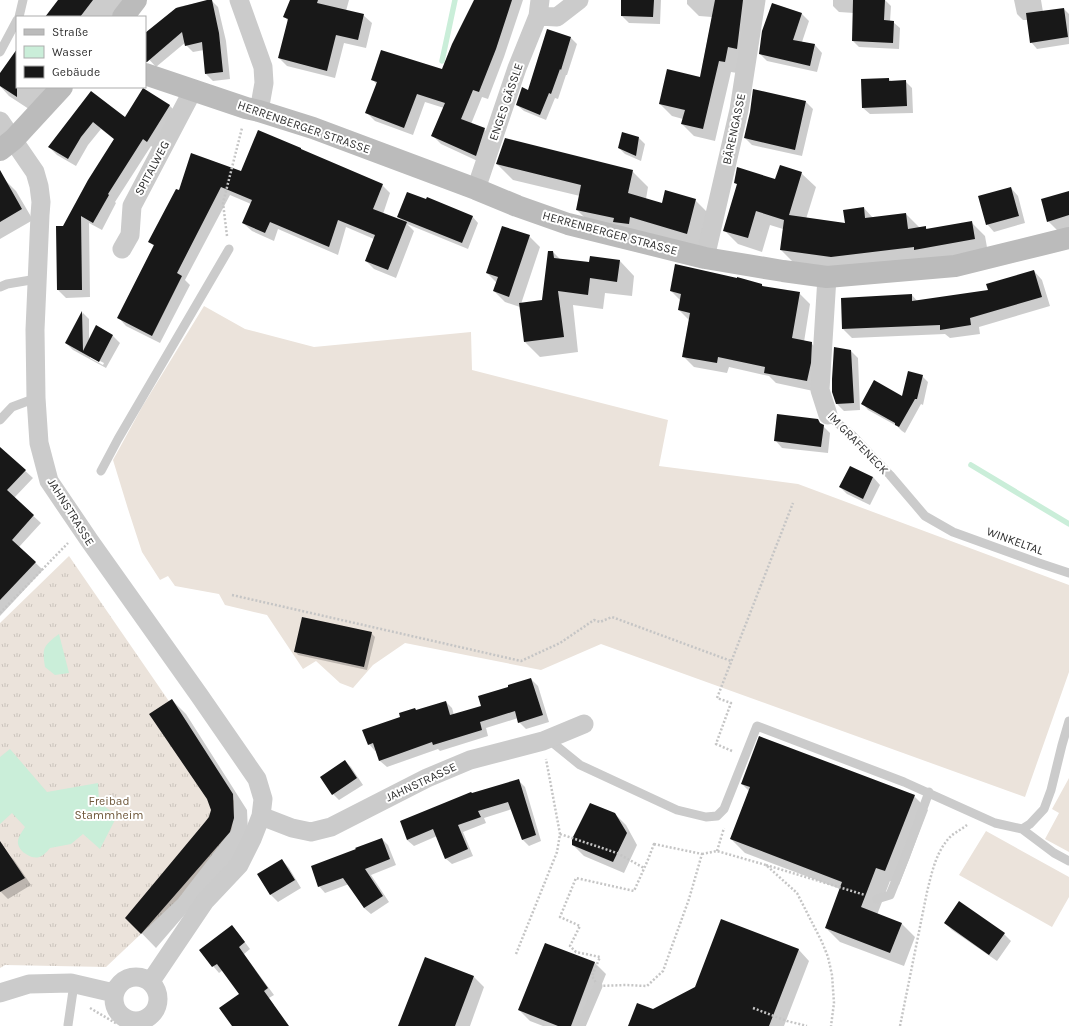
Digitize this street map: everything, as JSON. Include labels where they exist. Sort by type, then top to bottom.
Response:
[{"type":"street","points":[[124,16],[136,0]]},
{"type":"street","points":[[239,0],[263,68],[264,83],[252,109]]},
{"type":"street","name":"ENGES GÄSSLE","points":[[476,190],[539,8],[558,17],[579,0]]},
{"type":"street","name":"BÄRENGASSE","points":[[706,258],[739,110],[756,0]]},
{"type":"street","name":"HERRENBERGER STRASSE","points":[[146,74],[313,128],[568,224],[706,258],[827,277],[955,266],[1069,238]]},
{"type":"street","points":[[7,145],[61,88]]},
{"type":"street","name":"SPITALWEG","points":[[122,249],[130,235],[132,206],[193,90]]},
{"type":"street","name":"JAHNSTRASSE","points":[[0,121],[7,145],[35,172],[39,186],[40,208],[35,330],[36,398],[39,443],[49,481],[143,618],[199,695],[257,779],[263,800],[261,816],[252,839],[239,865],[205,901],[151,981]]},
{"type":"street","name":"IM GRAFENECK","points":[[827,277],[820,390],[828,415]]},
{"type":"street","name":"JAHNSTRASSE","points":[[261,816],[292,828],[311,832],[331,827],[427,778],[470,760],[545,740],[584,724]]},
{"type":"street","points":[[137,976],[151,981],[156,987],[158,994],[159,1002],[156,1009],[158,1020],[146,1019],[138,1022],[120,1022],[113,1000],[114,993],[118,986],[129,977],[137,976]]},
{"type":"street","points":[[0,994],[29,984],[71,983],[114,993]]},
{"type":"lane","points":[[19,16],[23,0]]},
{"type":"lane","points":[[0,52],[16,22]]},
{"type":"lane","points":[[101,471],[118,439],[229,249]]},
{"type":"lane","points":[[0,287],[7,284],[37,279]]},
{"type":"lane","points":[[0,420],[12,407],[36,398]]},
{"type":"lane","name":"IM GRAFENECK","points":[[828,415],[853,436],[890,475],[925,516],[953,532]]},
{"type":"lane","name":"WINKELTAL","points":[[953,532],[1069,573]]},
{"type":"lane","points":[[1022,829],[1030,824],[1044,809],[1051,790],[1069,721]]},
{"type":"lane","points":[[545,740],[580,765],[677,810],[706,818],[717,816],[724,809],[756,726],[929,792],[995,823],[1022,829],[1054,853],[1069,861]]},
{"type":"lane","points":[[877,899],[890,895],[929,792]]},
{"type":"lane","points":[[68,1025],[74,984]]},
{"type":"lane","points":[[581,1026],[598,986]]},
{"type":"path","points":[[229,249],[223,202],[241,136],[252,109]]},
{"type":"path","points":[[732,751],[716,744],[731,703],[717,698],[793,503]]},
{"type":"path","points":[[0,613],[81,529]]},
{"type":"path","points":[[232,595],[521,661],[560,643],[594,620],[600,622],[612,617],[731,661]]},
{"type":"path","points":[[516,954],[557,852],[560,834],[545,740]]},
{"type":"path","points":[[900,1026],[927,892],[932,870],[938,854],[951,837],[980,817]]},
{"type":"path","points":[[717,851],[726,823]]},
{"type":"path","points":[[560,834],[622,856],[644,868]]},
{"type":"path","points":[[702,854],[686,907],[663,971],[647,986],[598,986],[592,976],[600,956],[576,952],[570,946],[580,926],[560,917],[576,878],[634,891],[654,844],[702,854],[717,851],[877,899]]},
{"type":"path","points":[[766,865],[797,892],[822,942],[828,957],[832,975],[834,1003],[831,1026]]},
{"type":"path","points":[[753,1008],[787,1021],[807,1026]]},
{"type":"green space","points":[[204,306],[245,329],[314,347],[471,332],[472,370],[668,420],[659,466],[798,484],[1069,585],[1069,672],[1025,797],[601,644],[541,670],[405,643],[373,665],[353,688],[340,683],[316,661],[303,669],[267,615],[225,605],[219,594],[175,586],[168,576],[160,580],[142,552],[113,460],[142,407]]},
{"type":"green space","name":"Freibad Stammheim","points":[[69,556],[217,771],[234,801],[232,829],[178,899],[106,967],[5,965],[0,968],[0,623]]},
{"type":"green space","points":[[1069,778],[1069,852],[1045,839],[1059,813],[1052,809]]},
{"type":"green space","points":[[986,831],[1069,877],[1069,897],[1052,927],[959,875]]},
{"type":"water","points":[[59,634],[69,673],[55,675],[45,667],[44,651],[47,645]]},
{"type":"water","points":[[10,749],[47,792],[98,783],[99,802],[117,816],[100,849],[83,834],[71,844],[50,848],[45,854],[36,858],[22,851],[19,847],[18,840],[25,827],[12,813],[0,824],[0,757]]},
{"type":"building","points":[[58,0],[93,0],[81,16],[46,16]]},
{"type":"building","points":[[212,0],[219,33],[223,72],[205,74],[202,42],[185,46],[182,32],[146,62],[146,32],[176,8]]},
{"type":"building","points":[[290,0],[318,0],[317,3],[364,14],[358,40],[336,35],[327,71],[278,58],[288,19],[283,17]]},
{"type":"building","points":[[474,0],[512,0],[496,49],[479,92],[473,90],[461,119],[485,128],[476,156],[431,136],[445,103],[417,94],[404,128],[365,113],[377,82],[371,80],[381,50],[442,69],[452,44]]},
{"type":"building","points":[[621,0],[654,0],[653,17],[621,16]]},
{"type":"building","points":[[715,0],[743,0],[737,49],[728,47],[725,62],[719,61],[703,129],[681,124],[685,110],[659,104],[667,69],[700,77]]},
{"type":"building","points":[[853,0],[885,0],[884,20],[894,21],[893,43],[852,41]]},
{"type":"building","points":[[772,3],[802,13],[793,40],[815,44],[810,66],[759,54],[762,31]]},
{"type":"building","points":[[1064,8],[1068,37],[1030,43],[1026,13]]},
{"type":"building","points":[[547,29],[571,37],[561,70],[560,69],[551,94],[549,93],[540,115],[516,105],[522,87],[528,90]]},
{"type":"building","points":[[16,50],[17,97],[0,86],[0,73]]},
{"type":"building","points":[[889,78],[889,81],[906,80],[907,106],[862,108],[861,79]]},
{"type":"building","points":[[143,88],[170,105],[147,142],[143,139],[108,194],[109,195],[93,223],[81,216],[82,290],[57,290],[56,226],[63,226],[88,180],[114,139],[93,122],[81,137],[68,159],[48,147],[91,91],[125,117]]},
{"type":"building","points":[[753,89],[806,101],[795,150],[744,138],[750,112]]},
{"type":"building","points":[[258,130],[383,184],[373,209],[407,222],[388,270],[365,261],[375,235],[338,220],[329,247],[270,222],[265,233],[242,223],[252,200],[221,187],[177,273],[182,276],[152,336],[117,318],[154,245],[148,242],[176,189],[179,190],[191,153],[241,171]]},
{"type":"building","points":[[622,132],[639,137],[636,156],[618,148]]},
{"type":"building","points":[[505,138],[633,170],[628,193],[662,203],[665,190],[696,199],[687,234],[630,217],[629,224],[613,222],[614,218],[576,210],[581,185],[496,164]]},
{"type":"building","points":[[780,165],[802,172],[789,215],[845,223],[843,210],[864,207],[865,218],[906,213],[908,229],[926,226],[926,229],[972,221],[975,239],[914,250],[914,247],[831,257],[780,250],[784,220],[756,211],[748,238],[723,231],[737,184],[734,183],[737,167],[775,179]]},
{"type":"building","points":[[0,170],[22,209],[0,222]]},
{"type":"building","points":[[1011,187],[1019,216],[986,225],[978,196]]},
{"type":"building","points":[[1069,191],[1069,215],[1047,222],[1041,199]]},
{"type":"building","points":[[407,192],[426,199],[427,197],[473,216],[462,243],[397,217]]},
{"type":"building","points":[[502,226],[530,235],[509,297],[493,291],[498,277],[486,273]]},
{"type":"building","points":[[548,251],[553,251],[554,258],[589,262],[590,256],[620,260],[617,282],[590,278],[588,295],[558,291],[564,337],[524,342],[519,303],[542,300]]},
{"type":"building","points":[[675,264],[737,277],[762,284],[762,286],[800,292],[792,338],[812,342],[811,363],[807,381],[764,373],[765,367],[718,357],[717,363],[682,357],[690,313],[678,310],[681,294],[670,291]]},
{"type":"building","points":[[1034,270],[1042,297],[970,318],[971,325],[940,330],[940,325],[842,329],[841,298],[912,294],[912,301],[988,290],[986,284]]},
{"type":"building","points":[[82,311],[83,351],[96,325],[113,335],[99,362],[65,343]]},
{"type":"building","points":[[834,347],[851,350],[854,403],[836,404],[832,392]]},
{"type":"building","points":[[908,371],[923,375],[917,399],[915,399],[899,427],[895,425],[895,423],[861,404],[874,380],[902,396]]},
{"type":"building","points":[[777,414],[818,419],[820,423],[824,425],[821,447],[774,441]]},
{"type":"building","points":[[0,447],[26,470],[7,490],[34,515],[12,540],[36,562],[0,600]]},
{"type":"building","points":[[850,466],[873,477],[863,499],[839,487]]},
{"type":"building","points":[[302,617],[372,632],[364,667],[294,652]]},
{"type":"building","points":[[531,678],[543,715],[518,723],[515,711],[480,722],[482,730],[433,745],[432,742],[379,761],[373,743],[368,745],[362,730],[400,717],[399,713],[415,708],[416,710],[446,701],[450,715],[481,706],[478,696]]},
{"type":"building","points":[[172,699],[233,794],[234,818],[230,832],[141,934],[125,918],[209,817],[211,810],[207,799],[149,714]]},
{"type":"building","points":[[759,736],[915,795],[885,871],[876,868],[861,907],[902,923],[890,953],[825,928],[842,882],[730,839],[750,787],[741,784]]},
{"type":"building","points":[[345,760],[357,778],[332,795],[320,777]]},
{"type":"building","points":[[519,779],[536,835],[522,840],[508,802],[478,811],[481,817],[458,825],[468,849],[445,859],[433,829],[407,840],[400,821],[471,792],[472,793]]},
{"type":"building","points":[[590,803],[615,813],[627,833],[613,862],[572,845],[572,839]]},
{"type":"building","points":[[382,838],[390,859],[365,869],[383,896],[364,908],[343,878],[318,887],[311,866]]},
{"type":"building","points":[[0,841],[25,878],[0,892]]},
{"type":"building","points":[[282,859],[295,880],[270,895],[257,874]]},
{"type":"building","points":[[959,901],[1005,933],[989,955],[944,923]]},
{"type":"building","points":[[721,919],[799,949],[769,1026],[628,1026],[637,1003],[653,1009],[695,987]]},
{"type":"building","points":[[232,925],[245,942],[239,947],[268,988],[264,991],[289,1026],[232,1026],[219,1008],[239,994],[217,964],[212,967],[199,950]]},
{"type":"building","points":[[545,943],[595,962],[571,1026],[558,1026],[518,1010]]},
{"type":"building","points":[[425,957],[474,976],[455,1026],[398,1026]]},
{"type":"waterway","points":[[442,61],[455,0]]},
{"type":"waterway","points":[[971,465],[1069,524]]}]
